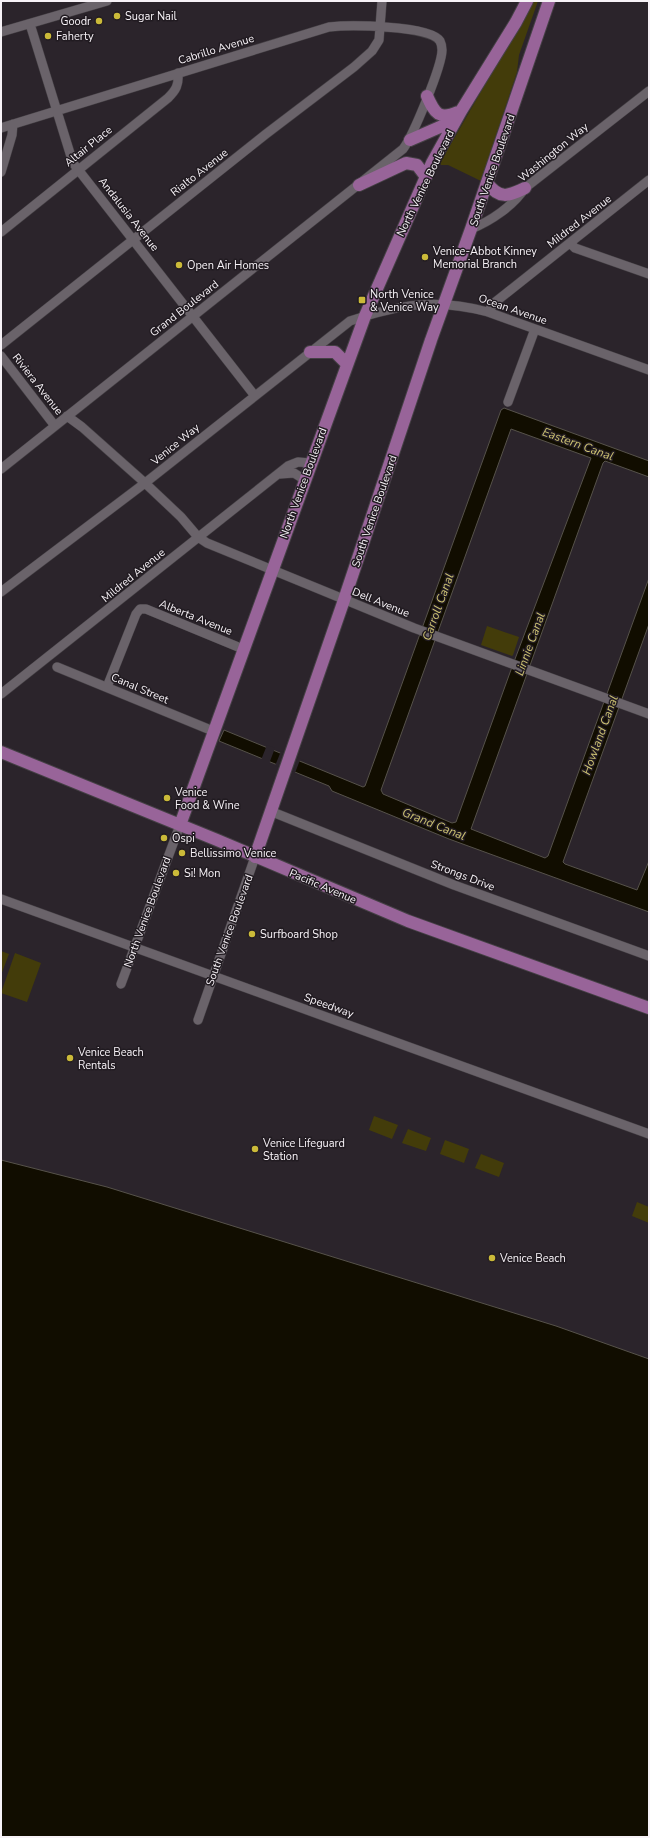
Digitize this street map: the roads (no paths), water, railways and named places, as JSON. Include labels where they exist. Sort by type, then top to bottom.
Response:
[{"type":"main road","name":"North Venice Boulevard","points":[[180,825],[346,363],[365,316],[426,176],[459,115],[527,1]]},
{"type":"main road","name":"South Venice Boulevard","points":[[255,857],[344,600],[431,340],[472,229],[549,1]]},
{"type":"main road","points":[[427,96],[436,112],[442,116],[459,115]]},
{"type":"main road","points":[[410,140],[459,115]]},
{"type":"main road","points":[[359,185],[406,163],[417,165],[426,176]]},
{"type":"main road","points":[[487,184],[494,192],[506,196],[525,188]]},
{"type":"main road","points":[[310,352],[335,352],[346,363]]},
{"type":"main road","name":"Pacific Avenue","points":[[1,752],[180,825],[408,921],[649,1008]]},
{"type":"street","points":[[1,32],[106,1]]},
{"type":"street","name":"Rialto Avenue","points":[[1,346],[266,134],[354,67],[372,51],[379,40],[382,1]]},
{"type":"street","name":"Andalusia Avenue","points":[[30,24],[70,158],[255,396]]},
{"type":"street","name":"Cabrillo Avenue","points":[[1,128],[178,73],[339,26],[421,30],[435,36],[440,41]]},
{"type":"street","name":"Grand Boulevard","points":[[1,469],[403,149],[410,140],[440,61],[442,49],[440,41]]},
{"type":"street","name":"Altair Place","points":[[1,232],[175,91],[178,84],[178,73]]},
{"type":"street","name":"Washington Way","points":[[472,229],[485,224],[520,196],[525,188],[649,90]]},
{"type":"street","points":[[1,172],[12,135],[13,124]]},
{"type":"street","name":"Mildred Avenue","points":[[488,312],[494,303],[649,180]]},
{"type":"street","points":[[570,243],[575,248],[649,274]]},
{"type":"street","name":"Ocean Avenue","points":[[365,316],[417,304],[445,304],[470,307],[488,312],[649,370]]},
{"type":"street","name":"Venice Way","points":[[1,592],[145,483],[350,321],[365,316]]},
{"type":"street","points":[[508,402],[535,329]]},
{"type":"street","name":"Riviera Avenue","points":[[1,356],[55,426]]},
{"type":"street","name":"Riviera Avenue","points":[[67,416],[82,427],[145,483],[181,517],[198,538]]},
{"type":"street","name":"Mildred Avenue","points":[[1,694],[293,464],[311,463]]},
{"type":"street","points":[[280,474],[294,473],[305,480]]},
{"type":"street","name":"Dell Avenue","points":[[198,538],[419,630],[649,714]]},
{"type":"street","name":"Alberta Avenue","points":[[107,687],[136,614],[140,609],[146,609],[243,649]]},
{"type":"street","name":"Canal Street","points":[[58,667],[213,731]]},
{"type":"street","name":"Strongs Drive","points":[[270,811],[454,886],[649,956]]},
{"type":"street","name":"North Venice Boulevard","points":[[121,984],[180,825]]},
{"type":"street","name":"South Venice Boulevard","points":[[198,1020],[255,857]]},
{"type":"street","name":"Speedway","points":[[1,899],[649,1134]]},
{"type":"water","points":[[504,408],[649,461],[649,477],[605,461],[603,463],[471,829],[545,858],[548,856],[649,578],[649,624],[563,862],[637,890],[649,861],[649,912],[449,839],[332,791],[329,786],[219,741],[224,730],[363,787],[365,786],[501,410]],"holes":[[[511,429],[591,458],[512,667],[456,822],[452,823],[383,794],[381,790]]]},
{"type":"water","points":[[1,1160],[107,1187],[556,1326],[649,1359],[649,1837],[1,1837]]},
{"type":"place","name":"Sugar Nail","points":[[117,16]]},
{"type":"place","name":"Goodr","points":[[99,21]]},
{"type":"place","name":"Faherty","points":[[48,36]]},
{"type":"place","name":"Venice-Abbot Kinney Memorial Branch","points":[[425,257]]},
{"type":"place","name":"Open Air Homes","points":[[179,265]]},
{"type":"place","name":"North Venice & Venice Way","points":[[362,300]]},
{"type":"place","name":"Venice Food & Wine","points":[[167,798]]},
{"type":"place","name":"Ospi","points":[[164,838]]},
{"type":"place","name":"Bellissimo Venice","points":[[182,853]]},
{"type":"place","name":"Si! Mon","points":[[176,873]]},
{"type":"place","name":"Surfboard Shop","points":[[252,934]]},
{"type":"place","name":"Venice Beach Rentals","points":[[70,1058]]},
{"type":"place","name":"Venice Lifeguard Station","points":[[255,1149]]},
{"type":"place","name":"Venice Beach","points":[[492,1258]]},
{"type":"water label","name":"Eastern Canal","points":[[578,444]]},
{"type":"water label","name":"Carroll Canal","points":[[438,607]]},
{"type":"water label","name":"Linnie Canal","points":[[530,644]]},
{"type":"water label","name":"Howland Canal","points":[[600,735]]},
{"type":"water label","name":"Grand Canal","points":[[434,824]]}]
